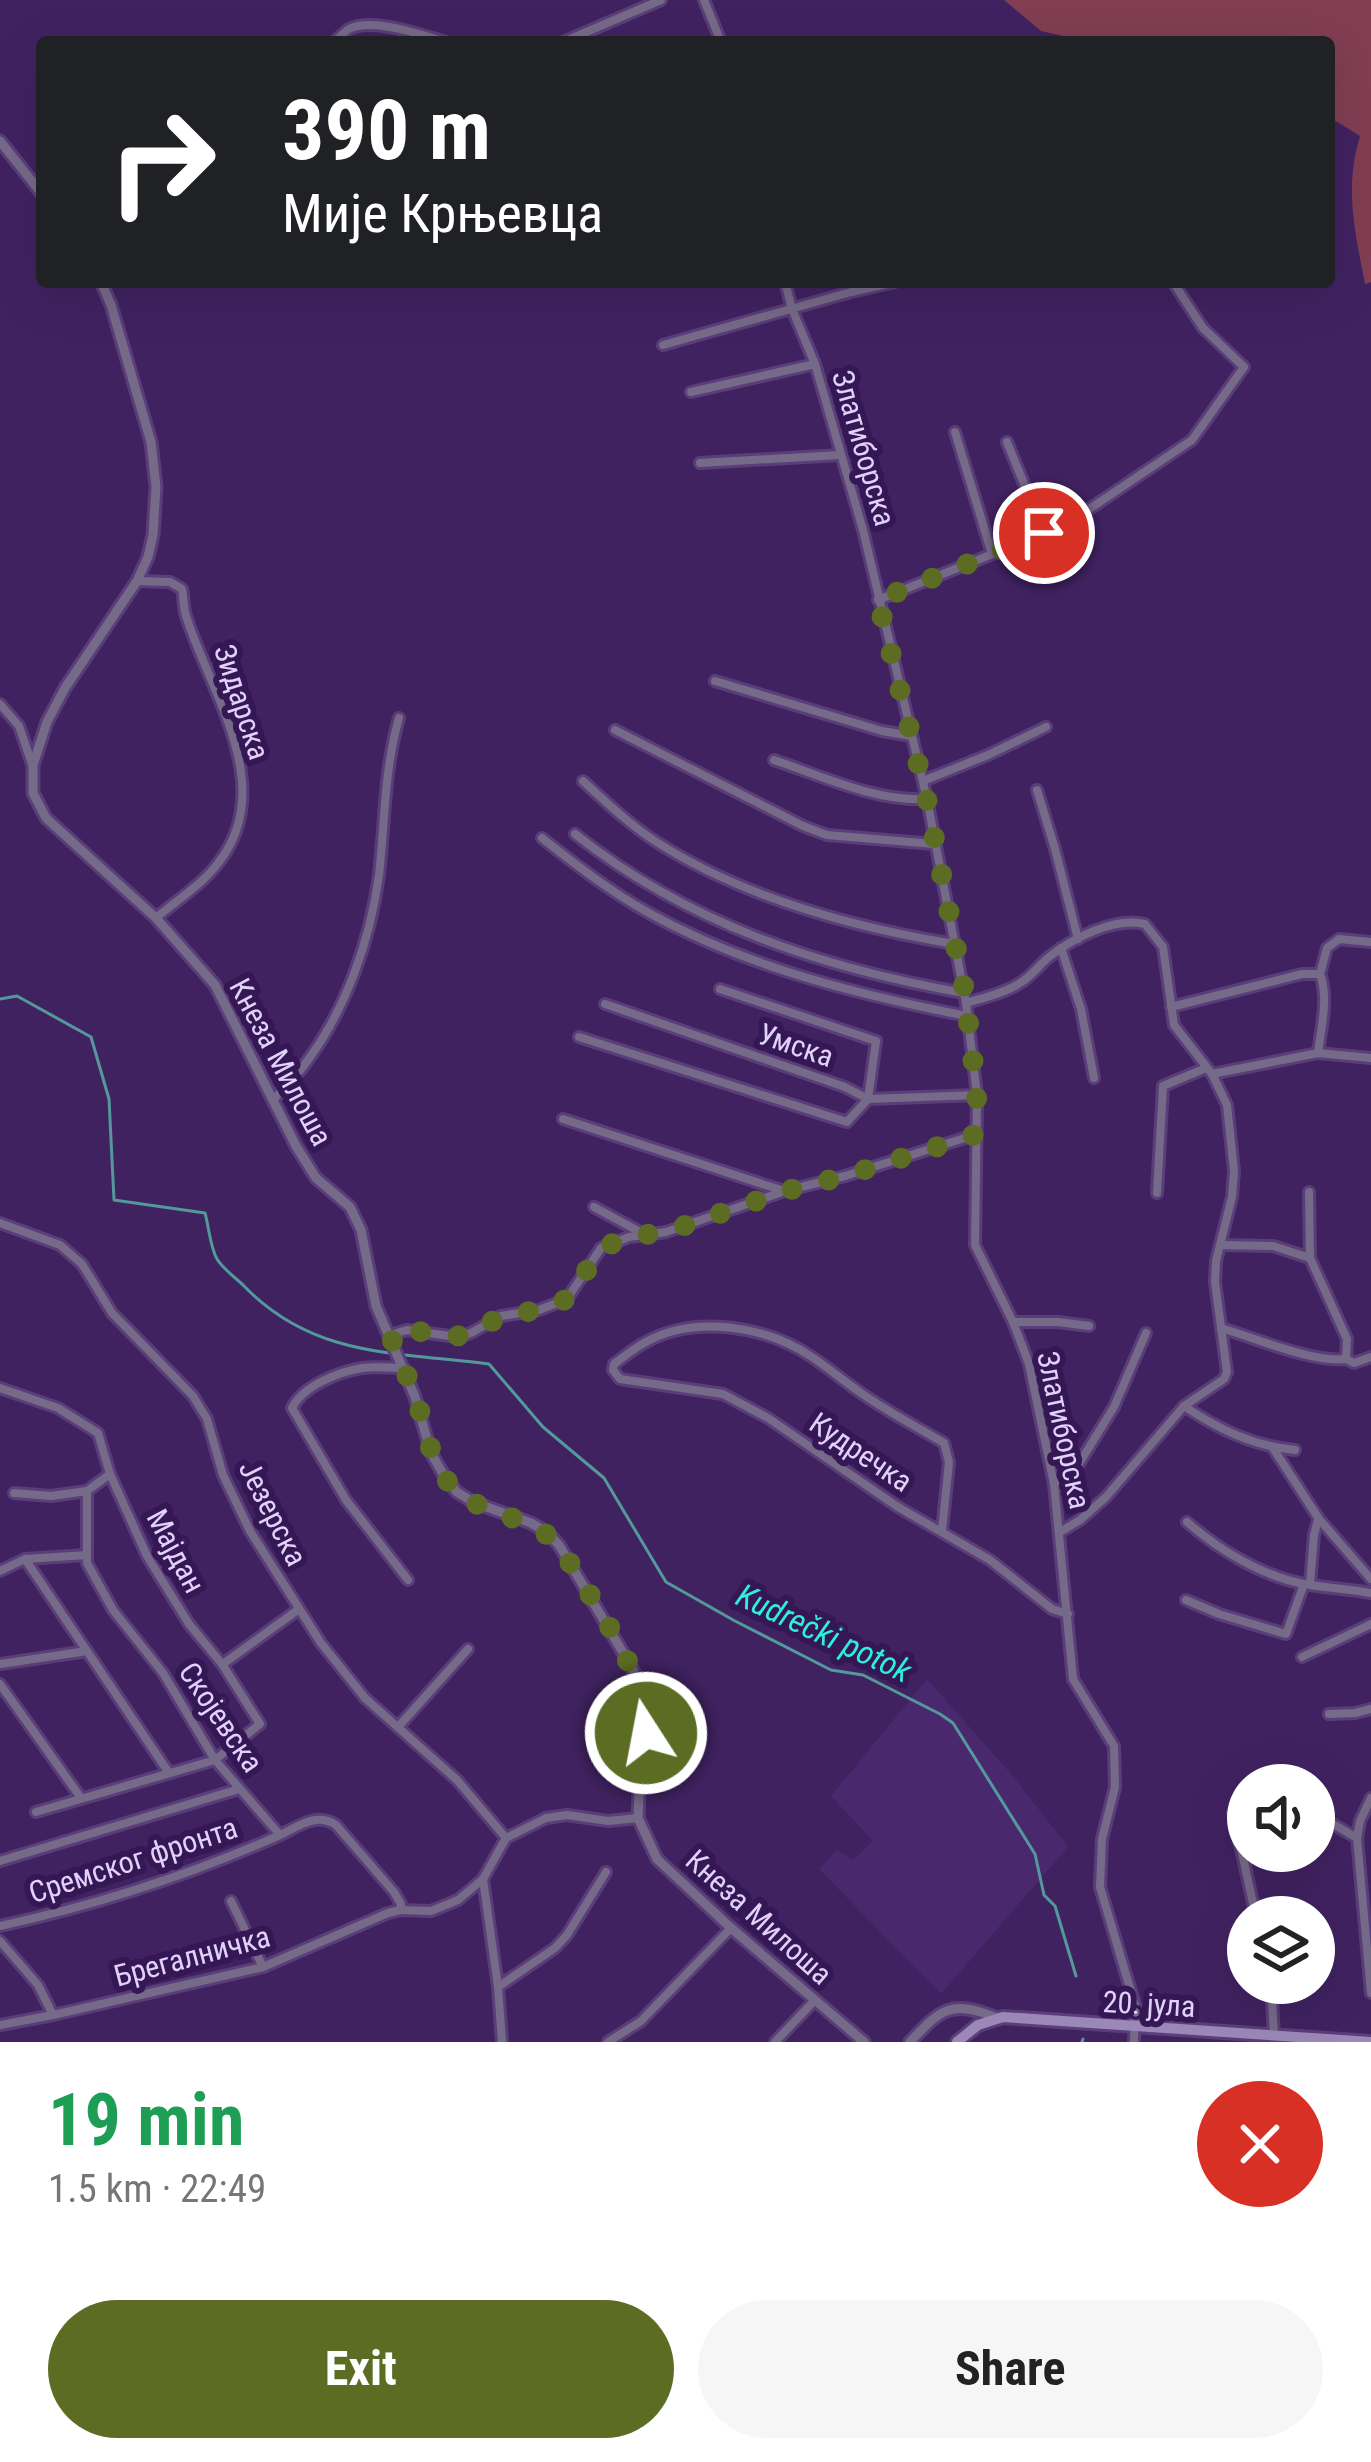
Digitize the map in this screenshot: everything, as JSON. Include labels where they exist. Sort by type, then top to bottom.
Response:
[{"type":"main road","name":"20. јула","points":[[997,2018],[1217,2037],[1371,2042]]},
{"type":"main road","points":[[958,2042],[978,2025],[997,2018]]},
{"type":"street","points":[[577,36],[662,0]]},
{"type":"street","points":[[704,0],[719,36]]},
{"type":"street","points":[[341,36],[365,25],[424,36]]},
{"type":"street","points":[[0,141],[36,186]]},
{"type":"street","points":[[32,765],[65,688],[137,581],[153,535],[156,487],[151,442],[103,288]]},
{"type":"street","name":"Златиборска","points":[[787,288],[815,364],[862,530],[927,800],[966,998],[977,1095],[975,1246],[1029,1364],[1054,1484],[1073,1679],[1114,1746],[1115,1787],[1102,1839],[1100,1887],[1135,2005],[1134,2042]]},
{"type":"street","points":[[663,345],[872,288]]},
{"type":"street","points":[[878,600],[1066,524],[1192,440],[1244,368],[1203,328],[1177,288]]},
{"type":"street","points":[[692,392],[815,364]]},
{"type":"street","points":[[955,432],[992,554]]},
{"type":"street","points":[[1007,442],[1044,533]]},
{"type":"street","points":[[700,463],[840,455]]},
{"type":"street","name":"Зидарска","points":[[137,581],[170,582],[182,589],[184,612],[218,689],[240,760],[242,787],[237,828],[223,858],[156,918]]},
{"type":"street","points":[[715,681],[912,736]]},
{"type":"street","points":[[0,704],[19,726],[32,765]]},
{"type":"street","points":[[274,1099],[306,1064],[344,1000],[366,940],[378,878],[386,774],[399,718]]},
{"type":"street","points":[[923,781],[1046,727]]},
{"type":"street","points":[[616,730],[827,835],[934,844]]},
{"type":"street","points":[[774,760],[890,796],[927,800]]},
{"type":"street","name":"Кнеза Милоша","points":[[32,765],[33,793],[46,818],[156,918],[215,985],[296,1146],[316,1178],[350,1207],[358,1221],[376,1306],[415,1397],[431,1453],[446,1479],[473,1502],[547,1532],[631,1666],[648,1721],[638,1817],[657,1859],[863,2042]]},
{"type":"street","points":[[584,781],[656,842],[704,868],[819,913],[887,933],[954,944]]},
{"type":"street","points":[[1037,790],[1078,940]]},
{"type":"street","points":[[575,834],[671,900],[734,928],[838,966],[966,998],[1020,983],[1061,948],[1114,924],[1145,924],[1162,947],[1174,1024],[1227,1105],[1234,1171],[1215,1282],[1227,1372],[1184,1406],[1106,1497],[1060,1532]]},
{"type":"street","points":[[542,838],[646,912],[698,938],[846,989],[968,1016]]},
{"type":"street","points":[[1318,1053],[1324,1003],[1320,974],[1327,949],[1335,940],[1371,942]]},
{"type":"street","points":[[1061,948],[1082,1010],[1094,1078]]},
{"type":"street","points":[[1171,1007],[1302,974],[1320,974]]},
{"type":"street","points":[[579,1037],[847,1122],[868,1099],[876,1041],[720,989]]},
{"type":"street","name":"Умска","points":[[605,1004],[868,1099],[977,1095]]},
{"type":"street","points":[[1157,1193],[1163,1086],[1209,1071],[1318,1053],[1371,1058]]},
{"type":"street","points":[[563,1119],[785,1191]]},
{"type":"street","points":[[390,1335],[407,1330],[471,1334],[501,1316],[539,1310],[567,1299],[602,1248],[974,1135]]},
{"type":"street","points":[[1310,1192],[1310,1258],[1347,1339],[1346,1359]]},
{"type":"street","points":[[594,1207],[643,1234]]},
{"type":"street","name":"Језерска","points":[[0,1223],[60,1245],[82,1264],[112,1313],[194,1396],[250,1531],[348,1679],[457,1780],[506,1838]]},
{"type":"street","points":[[1221,1245],[1273,1246],[1310,1258]]},
{"type":"street","points":[[1013,1322],[1089,1326]]},
{"type":"street","points":[[1221,1328],[1314,1357],[1354,1363],[1371,1357]]},
{"type":"street","name":"Кудречка","points":[[941,1531],[949,1452],[944,1443],[866,1397],[809,1354],[742,1329],[679,1330],[647,1341],[614,1364],[620,1379],[723,1394],[768,1418],[898,1507],[990,1560],[1052,1609],[1068,1614]]},
{"type":"street","points":[[1054,1484],[1075,1470],[1114,1407],[1146,1333]]},
{"type":"street","points":[[399,1358],[331,1378],[301,1394],[292,1408],[346,1500],[408,1580]]},
{"type":"street","name":"Мајдан","points":[[0,1388],[58,1408],[98,1433],[110,1474],[147,1556],[260,1724],[215,1760]]},
{"type":"street","points":[[1184,1406],[1221,1430],[1295,1450]]},
{"type":"street","points":[[1274,1448],[1319,1519],[1371,1579]]},
{"type":"street","points":[[14,1493],[71,1496],[110,1474]]},
{"type":"street","name":"Скојевска","points":[[87,1491],[87,1563],[113,1610],[163,1673],[215,1760],[280,1835]]},
{"type":"street","points":[[1186,1600],[1286,1634],[1307,1584],[1319,1519]]},
{"type":"street","points":[[1187,1522],[1242,1560],[1307,1584],[1371,1593]]},
{"type":"street","points":[[0,1571],[26,1559],[87,1555]]},
{"type":"street","points":[[26,1559],[169,1773]]},
{"type":"street","points":[[222,1664],[299,1609]]},
{"type":"street","points":[[1302,1657],[1371,1624]]},
{"type":"street","points":[[398,1726],[468,1649]]},
{"type":"street","points":[[0,1664],[87,1651]]},
{"type":"street","points":[[0,1684],[81,1798]]},
{"type":"street","points":[[1329,1714],[1371,1709]]},
{"type":"street","points":[[36,1812],[215,1760]]},
{"type":"street","points":[[0,1861],[239,1789]]},
{"type":"street","points":[[1371,1798],[1357,1838],[1371,1993]]},
{"type":"street","points":[[506,1838],[546,1819],[567,1815],[608,1821],[638,1817]]},
{"type":"street","points":[[280,1835],[314,1820],[329,1820],[394,1892],[400,1910]]},
{"type":"street","points":[[1335,1825],[1357,1838]]},
{"type":"street","name":"Сремског фронта","points":[[0,1926],[152,1885],[280,1835]]},
{"type":"street","name":"Брегалничка","points":[[0,2025],[263,1967],[400,1910],[431,1911],[458,1900],[483,1879],[506,1838]]},
{"type":"street","points":[[498,1987],[555,1948],[606,1872]]},
{"type":"street","points":[[483,1879],[502,2042]]},
{"type":"street","points":[[231,1901],[263,1967]]},
{"type":"street","points":[[608,2042],[640,2021],[731,1928]]},
{"type":"street","points":[[0,1941],[38,1985],[53,2015]]},
{"type":"street","points":[[775,2042],[816,2000]]},
{"type":"street","points":[[1272,2004],[1274,2036]]},
{"type":"street","points":[[910,2042],[945,2009],[973,2009],[997,2018]]},
{"type":"shaded area","points":[[1004,0],[1371,0],[1371,282],[1365,284],[1353,210],[1360,136],[1335,121],[1335,36],[1063,36],[1041,31]]},
{"type":"shaded area","points":[[927,1679],[1068,1847],[941,1994],[819,1869],[837,1850],[853,1860],[873,1841],[831,1796]]},
{"type":"waterway","name":"Kudrečki potok","points":[[0,999],[17,996],[91,1037],[109,1099],[114,1200],[205,1213],[220,1263],[271,1310],[299,1327],[358,1348],[489,1364],[543,1427],[604,1478],[666,1582],[831,1670],[863,1675],[953,1723],[1035,1854],[1044,1895],[1055,1906],[1076,1976]]},
{"type":"route","points":[[646,1733],[646,1707],[631,1666],[559,1545],[531,1523],[473,1502],[446,1479],[431,1453],[390,1335],[407,1330],[471,1334],[501,1316],[539,1310],[567,1299],[602,1248],[628,1237],[666,1232],[974,1135],[977,1095],[965,993],[927,800],[878,600],[1044,533]]}]
